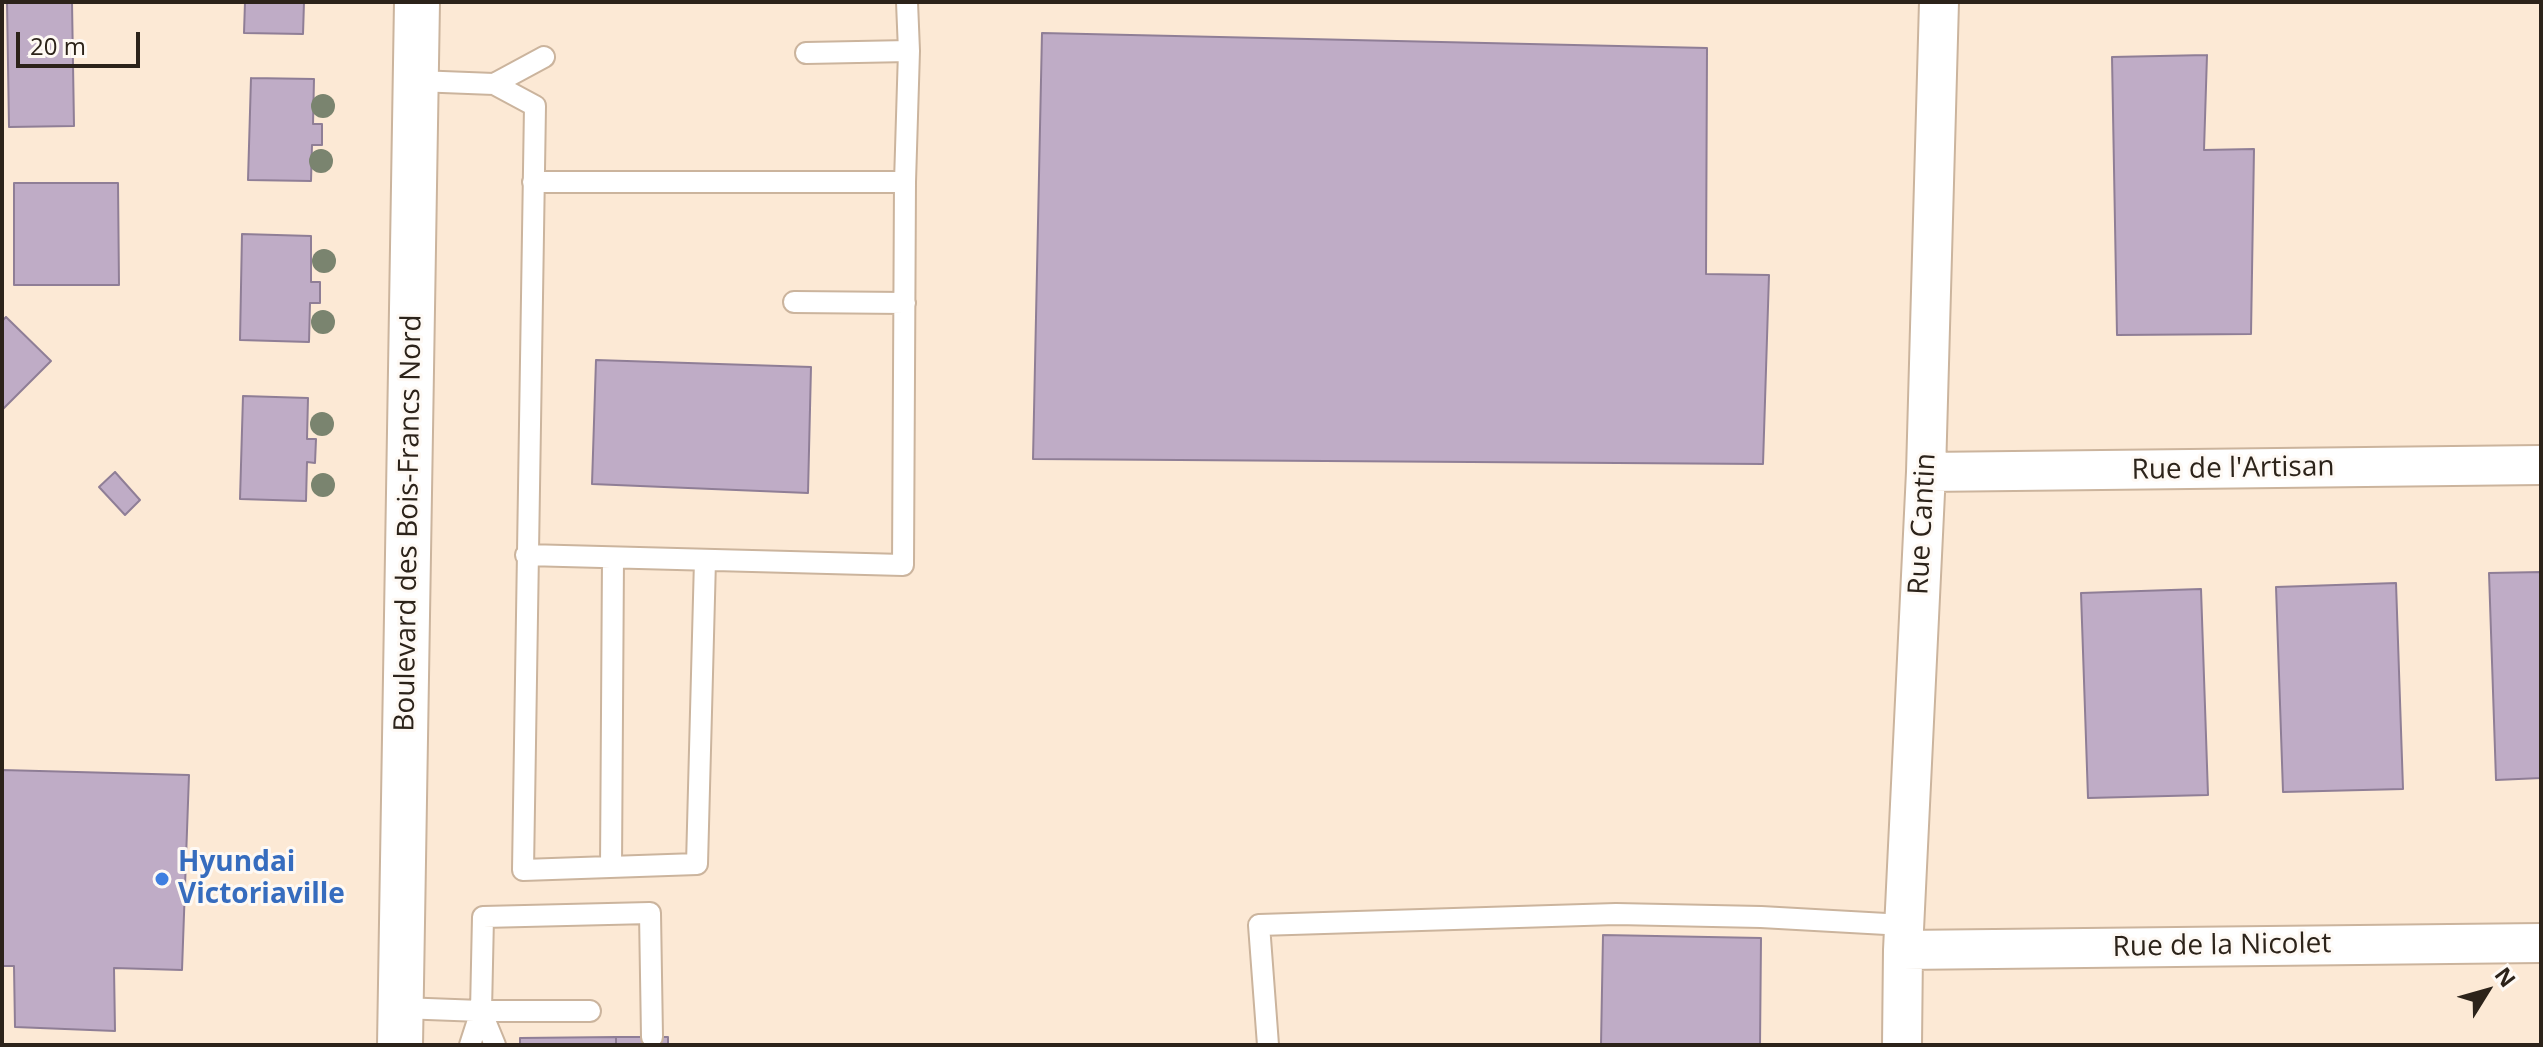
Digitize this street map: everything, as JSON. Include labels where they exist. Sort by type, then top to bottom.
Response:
[{"type":"street","name":"Boulevard des Bois-Francs Nord","points":[[400,1026],[417,2]]},
{"type":"street","name":"Rue Cantin","points":[[1902,1045],[1904,937],[1926,472],[1939,2]]},
{"type":"street","name":"Rue de l'Artisan","points":[[1926,472],[2541,465]]},
{"type":"street","name":"Rue de la Nicolet","points":[[1904,937],[2541,943]]},
{"type":"lane","points":[[526,555],[903,565],[907,2]]},
{"type":"lane","points":[[806,53],[909,51]]},
{"type":"lane","points":[[494,84],[544,57]]},
{"type":"lane","points":[[417,81],[494,84],[535,106],[523,870],[697,864],[705,560]]},
{"type":"lane","points":[[533,182],[905,182]]},
{"type":"lane","points":[[794,302],[905,303]]},
{"type":"lane","points":[[611,867],[613,558]]},
{"type":"lane","points":[[470,1045],[481,1011],[483,917],[650,913],[652,1037]]},
{"type":"lane","points":[[1268,1045],[1259,925],[1616,914],[1761,917],[1904,937]]},
{"type":"lane","points":[[481,1011],[495,1045]]},
{"type":"lane","points":[[400,1026],[481,1011],[590,1011]]},
{"type":"building","points":[[7,2],[72,2],[74,126],[9,127]]},
{"type":"building","points":[[245,2],[304,2],[303,34],[244,33]]},
{"type":"building","points":[[1042,33],[1707,48],[1706,274],[1769,275],[1763,464],[1033,459]]},
{"type":"building","points":[[2207,55],[2204,150],[2254,149],[2251,334],[2117,335],[2112,57]]},
{"type":"building","points":[[251,78],[314,79],[313,124],[322,124],[322,145],[312,145],[311,181],[248,180]]},
{"type":"building","points":[[14,183],[118,183],[119,285],[14,285]]},
{"type":"building","points":[[242,234],[311,236],[311,282],[320,282],[320,303],[310,303],[309,342],[240,340]]},
{"type":"building","points":[[6,317],[51,361],[2,410],[2,321]]},
{"type":"building","points":[[596,360],[811,367],[808,493],[592,484]]},
{"type":"building","points":[[243,396],[308,398],[307,439],[316,439],[315,463],[307,462],[306,501],[240,499]]},
{"type":"building","points":[[115,472],[140,500],[125,515],[99,487]]},
{"type":"building","points":[[2541,572],[2541,778],[2496,780],[2489,573]]},
{"type":"building","points":[[2396,583],[2403,789],[2283,792],[2276,587]]},
{"type":"building","points":[[2201,589],[2208,795],[2088,798],[2081,593]]},
{"type":"building","points":[[2,770],[189,775],[182,970],[114,968],[115,1031],[15,1027],[14,966],[2,966]]},
{"type":"building","points":[[1603,935],[1761,938],[1760,1045],[1601,1045]]},
{"type":"building","points":[[616,1037],[616,1045],[520,1045],[520,1038]]},
{"type":"building","points":[[616,1037],[668,1037],[668,1045],[616,1045]]},
{"type":"place","name":"Hyundai Victoriaville","points":[[162,879]]}]
